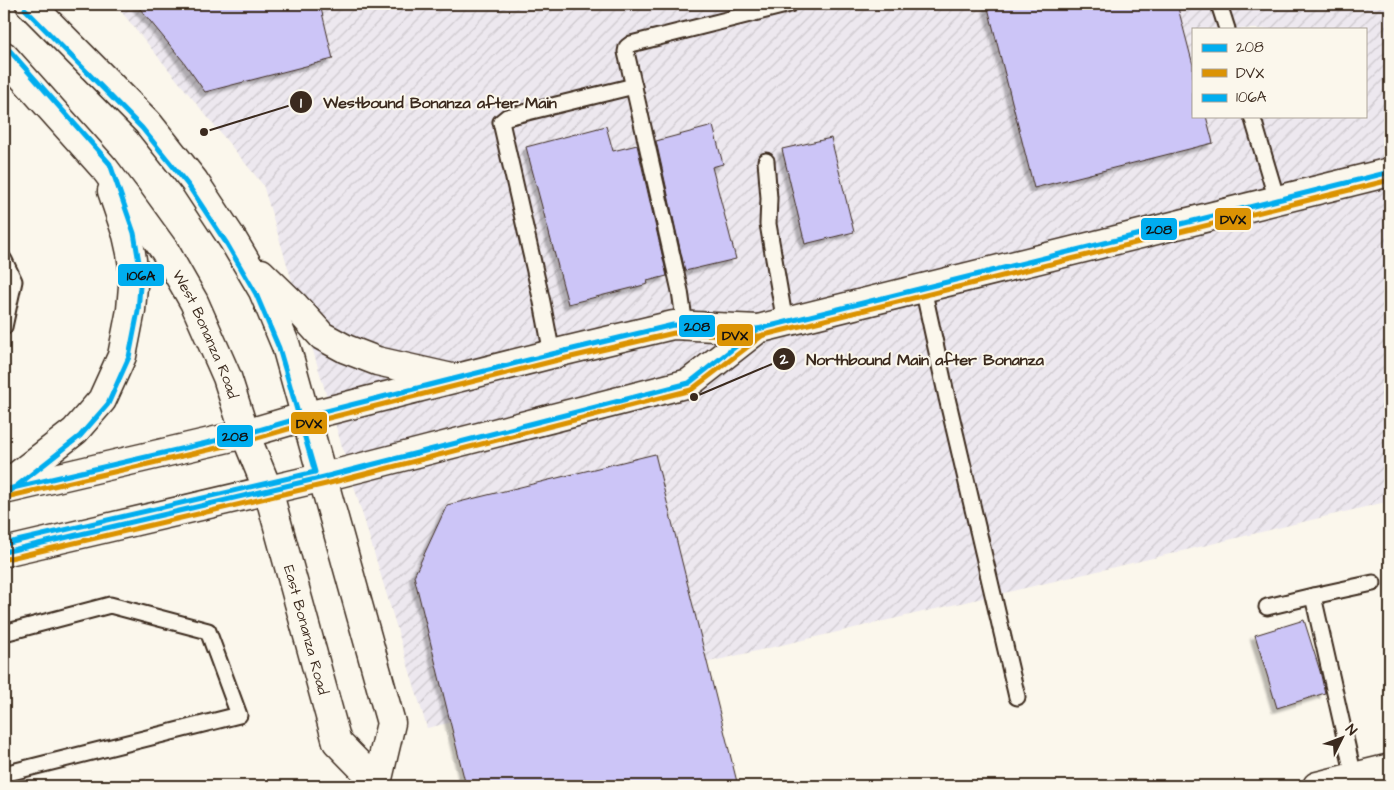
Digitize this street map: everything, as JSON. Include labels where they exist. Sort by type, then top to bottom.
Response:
[{"type":"main road","points":[[30,4],[148,123],[194,182],[244,257],[263,291],[286,346],[307,416]]},
{"type":"main road","name":"West Bonanza Road","points":[[4,56],[104,168],[165,251],[194,302],[227,377],[245,434],[257,462]]},
{"type":"main road","points":[[4,486],[75,431],[102,400],[122,356],[131,310],[134,274],[126,234],[104,168]]},
{"type":"main road","points":[[4,490],[245,434],[307,416],[673,325],[758,329],[785,323],[1390,172]]},
{"type":"main road","points":[[244,257],[295,306],[322,336],[364,357],[456,379]]},
{"type":"main road","points":[[4,552],[324,477],[689,383],[758,329]]},
{"type":"main road","name":"East Bonanza Road","points":[[307,416],[391,723],[378,785]]},
{"type":"main road","name":"East Bonanza Road","points":[[257,462],[268,490],[337,742],[378,785]]},
{"type":"main road","points":[[1317,786],[1390,768]]},
{"type":"lane","points":[[685,326],[680,291],[626,52],[628,45],[790,4]]},
{"type":"lane","points":[[1220,4],[1227,28]]},
{"type":"lane","points":[[552,354],[542,302],[500,122],[507,117],[634,86]]},
{"type":"lane","points":[[1253,118],[1277,200]]},
{"type":"lane","points":[[766,160],[769,198],[768,224],[785,323]]},
{"type":"lane","points":[[4,260],[14,281],[4,327]]},
{"type":"lane","points":[[923,288],[1017,697]]},
{"type":"lane","points":[[1267,607],[1373,583]]},
{"type":"lane","points":[[1313,596],[1354,777]]},
{"type":"lane","points":[[4,634],[110,605],[208,631],[239,715],[4,774]]},
{"type":"shaded area","points":[[115,4],[1390,4],[1390,501],[427,728],[263,185]]},
{"type":"building","points":[[136,4],[320,4],[333,59],[205,92],[183,61]]},
{"type":"building","points":[[987,4],[1177,4],[1192,61],[1192,118],[1207,118],[1213,143],[1034,188]]},
{"type":"building","points":[[606,126],[613,151],[637,145],[667,276],[647,281],[648,284],[568,304],[526,147]]},
{"type":"building","points":[[713,126],[723,164],[712,167],[736,259],[685,271],[656,141]]},
{"type":"building","points":[[831,138],[854,232],[805,244],[782,149]]},
{"type":"building","points":[[655,454],[738,786],[466,786],[414,576],[447,505]]},
{"type":"building","points":[[1304,620],[1325,693],[1277,708],[1255,635]]},
{"type":"transit line","name":"106A","points":[[4,544],[315,472],[279,348],[256,294],[227,244],[188,185],[142,128],[25,9]]},
{"type":"transit line","name":"106A","points":[[9,492],[80,436],[108,404],[129,357],[138,311],[141,274],[134,233],[110,164],[10,51]]},
{"type":"transit line","name":"208","points":[[4,490],[245,434],[307,416],[673,325],[758,329],[1390,172]]},
{"type":"transit line","name":"DVX","points":[[6,497],[247,441],[309,423],[554,361],[674,333],[760,336],[1390,180]]},
{"type":"transit line","name":"208","points":[[4,552],[324,477],[689,383],[758,329]]},
{"type":"transit line","name":"DVX","points":[[6,559],[326,484],[691,390],[763,335]]},
{"type":"place","name":"Westbound Bonanza after Main","points":[[204,132]]},
{"type":"place","name":"Northbound Main after Bonanza","points":[[694,397]]}]
